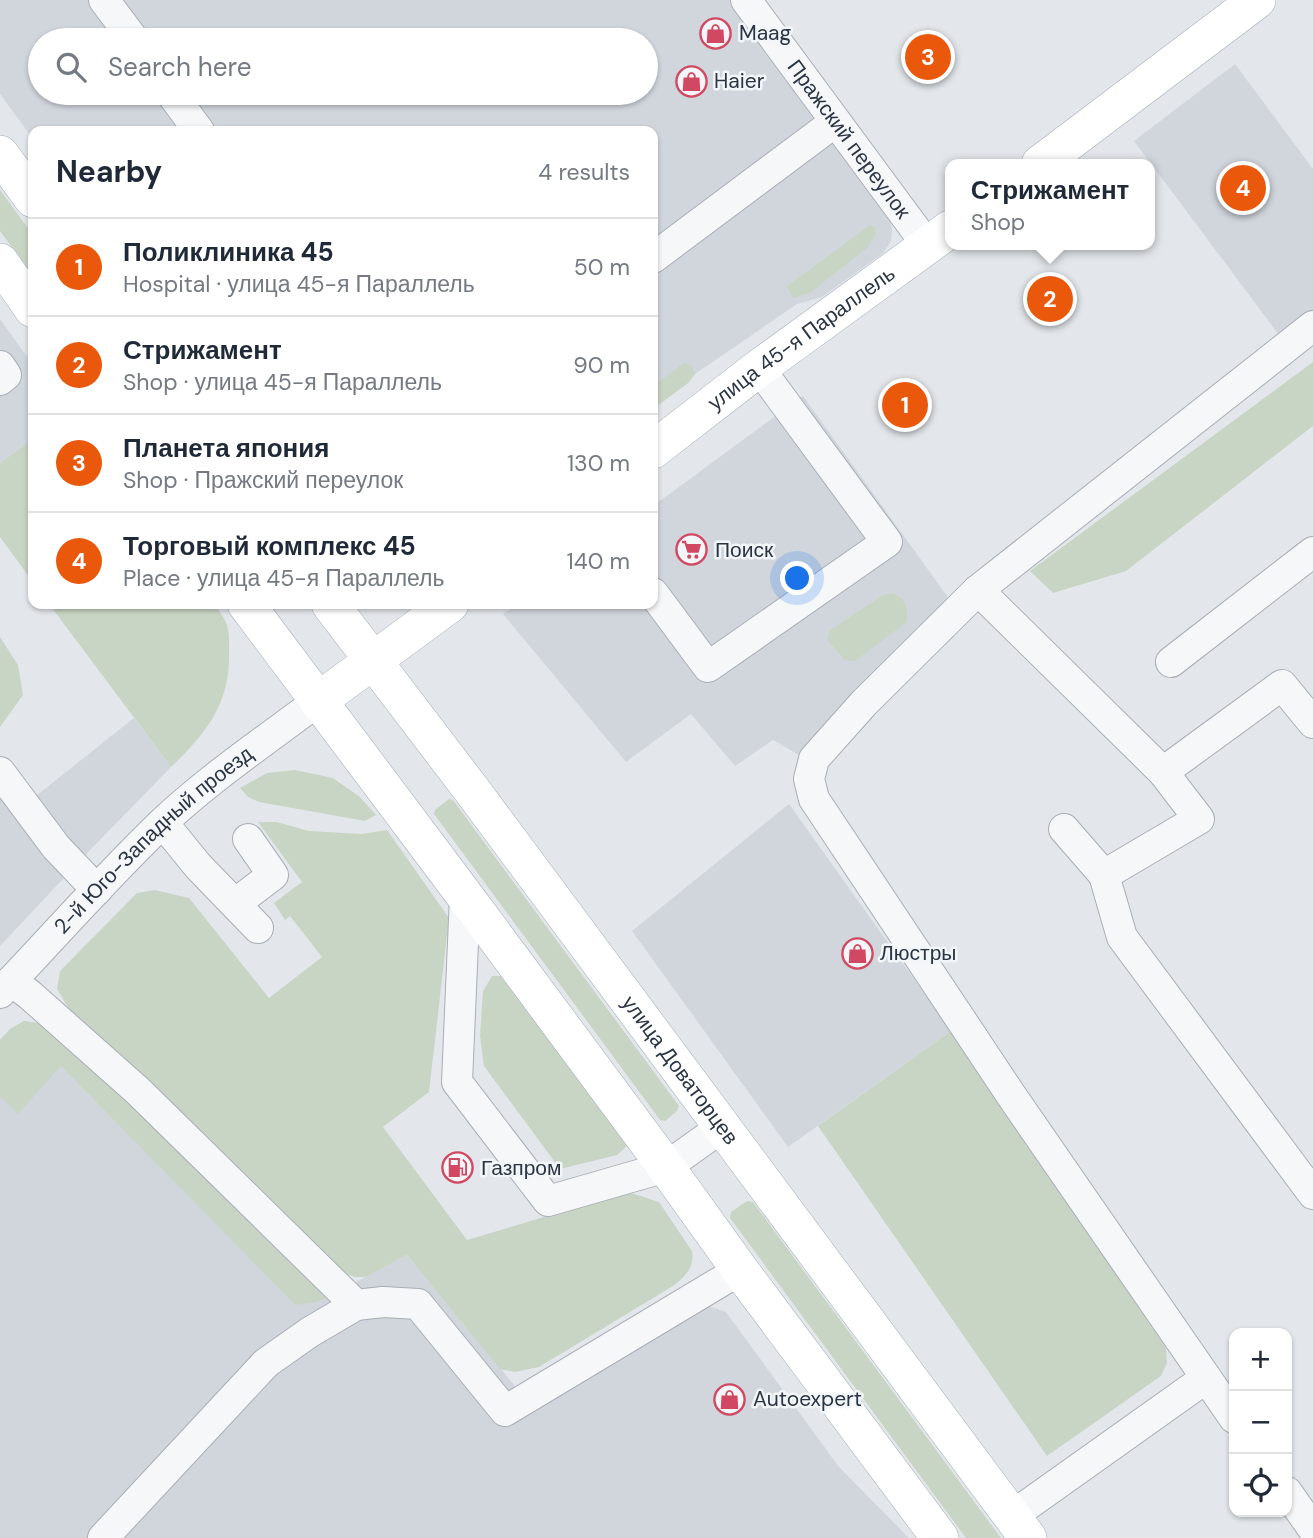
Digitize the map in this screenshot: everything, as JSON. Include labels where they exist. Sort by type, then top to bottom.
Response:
[{"type":"main road","points":[[1048,159],[1257,0]]},
{"type":"main road","points":[[0,154],[28,192]]},
{"type":"main road","name":"улица 45-я Параллель","points":[[658,446],[939,237]]},
{"type":"main road","points":[[0,262],[28,302]]},
{"type":"main road","points":[[250,609],[466,896],[940,1538]]},
{"type":"main road","name":"улица Доваторцев","points":[[334,609],[474,793],[1020,1527]]},
{"type":"main road","points":[[318,701],[443,609]]},
{"type":"street","points":[[104,0],[125,28]]},
{"type":"street","name":"Пражский переулок","points":[[746,0],[835,122],[939,237]]},
{"type":"street","points":[[180,105],[195,126]]},
{"type":"street","points":[[658,254],[835,122]]},
{"type":"street","points":[[1229,1411],[1011,1095],[814,800],[809,779],[814,759],[864,703],[978,590],[1313,326]]},
{"type":"street","points":[[0,366],[6,375],[0,380]]},
{"type":"street","points":[[658,600],[708,667],[887,542],[760,368]]},
{"type":"street","points":[[1171,662],[1313,552]]},
{"type":"street","points":[[978,590],[1163,772],[1199,819],[1104,875]]},
{"type":"street","points":[[1163,772],[1282,685],[1313,723]]},
{"type":"street","name":"2-й Юго-Западный проезд","points":[[6,987],[163,822],[209,783],[318,701]]},
{"type":"street","points":[[0,772],[56,848],[96,890]]},
{"type":"street","points":[[163,822],[198,866],[258,928]]},
{"type":"street","points":[[1063,829],[1104,875],[1122,937],[1313,1194]]},
{"type":"street","points":[[236,903],[273,875],[248,839]]},
{"type":"street","points":[[466,896],[457,1082],[548,1201],[666,1167],[722,1127]]},
{"type":"street","points":[[6,987],[30,995],[138,1091],[356,1305]]},
{"type":"street","points":[[103,1538],[266,1363],[310,1332],[356,1305],[383,1302],[418,1304],[505,1411],[740,1270]]},
{"type":"street","points":[[1020,1527],[1206,1378]]},
{"type":"street","points":[[1292,1499],[1313,1529]]},
{"type":"shaded area","points":[[0,0],[730,0],[889,218],[892,228],[891,241],[883,253],[822,297],[797,304],[695,374],[688,383],[658,405],[658,126],[28,126],[28,132],[0,94]]},
{"type":"shaded area","points":[[1235,64],[1313,169],[1313,316],[1282,339],[1155,169],[1155,159],[1147,159],[1134,141]]},
{"type":"shaded area","points":[[0,319],[28,358],[28,443],[0,463]]},
{"type":"shaded area","points":[[803,396],[955,607],[823,729],[799,755],[773,740],[735,766],[691,714],[626,762],[503,614],[510,609],[658,609],[658,502]]},
{"type":"shaded area","points":[[134,718],[171,767],[0,946],[0,799],[7,793],[17,811]]},
{"type":"shaded area","points":[[789,804],[951,1031],[788,1147],[632,931]]},
{"type":"shaded area","points":[[24,1021],[37,1023],[328,1297],[407,1255],[533,1408],[691,1307],[710,1307],[726,1312],[839,1467],[909,1538],[0,1538],[0,1040],[10,1029]]},
{"type":"green space","points":[[0,190],[28,228],[28,269],[0,231]]},
{"type":"green space","points":[[870,225],[876,228],[875,236],[867,248],[810,293],[793,298],[787,286]]},
{"type":"green space","points":[[1313,362],[1313,426],[1126,571],[1053,593],[1030,571]]},
{"type":"green space","points":[[684,363],[691,365],[695,374],[688,383],[658,405],[658,382]]},
{"type":"green space","points":[[28,443],[28,575],[0,537],[0,463]]},
{"type":"green space","points":[[893,593],[902,598],[907,609],[907,622],[855,661],[845,660],[827,640],[830,630],[883,595]]},
{"type":"green space","points":[[53,609],[218,609],[229,634],[225,689],[205,730],[171,767]]},
{"type":"green space","points":[[0,637],[18,665],[23,695],[0,727]]},
{"type":"green space","points":[[295,770],[333,778],[360,797],[376,815],[365,821],[259,802],[248,797],[240,788],[267,773]]},
{"type":"green space","points":[[449,799],[453,800],[679,1106],[665,1121],[660,1120],[434,814],[435,810]]},
{"type":"green space","points":[[258,822],[277,822],[309,831],[362,834],[387,830],[449,918],[429,1092],[383,1127],[467,1240],[628,1192],[659,1202],[692,1251],[690,1267],[681,1279],[539,1367],[515,1372],[500,1369],[407,1255],[366,1277],[343,1273],[69,1009],[57,989],[60,971],[137,893],[155,890],[189,898],[269,998],[322,957],[290,916],[285,920],[274,903],[302,882]]},
{"type":"green space","points":[[492,976],[502,976],[628,1145],[617,1155],[560,1169],[484,1066],[480,1036],[483,991]]},
{"type":"green space","points":[[24,1021],[37,1023],[58,1035],[133,1101],[328,1297],[317,1302],[295,1305],[61,1066],[18,1114],[0,1097],[0,1040],[10,1029]]},
{"type":"green space","points":[[951,1031],[1166,1348],[1167,1363],[1161,1376],[1047,1456],[818,1126]]},
{"type":"green space","points":[[747,1201],[753,1202],[1001,1538],[966,1538],[730,1218],[731,1212]]},
{"type":"place","name":"Maag","points":[[716,33]]},
{"type":"place","name":"Планета япония","points":[[928,57]]},
{"type":"place","name":"Haier","points":[[691,81]]},
{"type":"place","name":"Торговый комплекс 45","points":[[1243,188]]},
{"type":"place","name":"Стрижамент","points":[[1050,299]]},
{"type":"place","name":"Поликлиника 45","points":[[905,405]]},
{"type":"place","name":"Поиск","points":[[692,550]]},
{"type":"place","name":"Люстры","points":[[857,953]]},
{"type":"place","name":"Газпром","points":[[458,1168]]},
{"type":"place","name":"Autoexpert","points":[[730,1399]]}]
